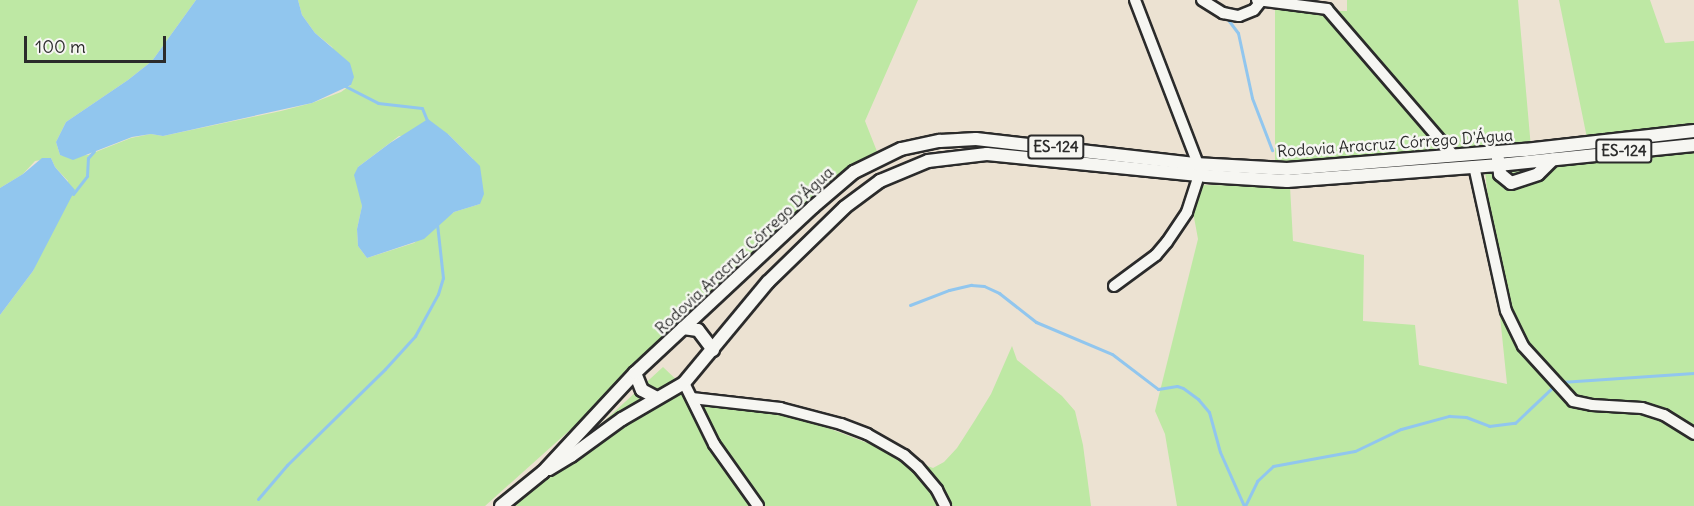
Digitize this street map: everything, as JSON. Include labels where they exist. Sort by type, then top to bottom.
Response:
[{"type":"main road","name":"Rodovia Aracruz Córrego D'Água","points":[[543,472],[571,456],[622,418],[684,383],[768,282],[845,207],[880,181],[909,168],[948,157],[987,154],[1199,170],[1312,168],[1497,152],[1694,131]]},
{"type":"main road","name":"Rodovia Aracruz Córrego D'Água","points":[[501,506],[543,472],[635,373],[843,181],[875,160],[901,149],[940,141],[976,139],[1287,181],[1498,165],[1694,144]]},
{"type":"main road","points":[[1497,152],[1498,165],[1505,180],[1517,183],[1538,174],[1554,159]]},
{"type":"main road","points":[[683,328],[698,330],[713,350]]},
{"type":"main road","points":[[635,373],[642,390],[657,398]]},
{"type":"street","points":[[1114,286],[1156,255],[1167,242],[1187,212],[1199,170],[1135,0]]},
{"type":"street","points":[[1202,0],[1223,13],[1239,16],[1254,10],[1259,0],[1328,9],[1454,156]]},
{"type":"street","points":[[1474,166],[1506,311],[1523,346],[1573,401],[1592,405],[1642,408],[1664,415],[1694,434]]},
{"type":"street","points":[[684,383],[724,460],[758,506]]},
{"type":"street","points":[[692,398],[780,408],[841,423],[867,434],[904,455],[918,467],[937,489],[945,506]]},
{"type":"green space","points":[[0,0],[196,0],[152,61],[66,122],[56,142],[60,155],[64,156],[88,155],[131,138],[151,134],[163,136],[281,111],[341,92],[351,85],[332,47],[315,33],[302,15],[298,0],[918,0],[865,121],[878,154],[485,506],[0,506],[0,315],[33,271],[68,181],[55,167],[51,158],[35,161],[23,174],[0,188]],"holes":[[[448,134],[473,159],[480,204],[454,212],[414,243],[367,258],[358,246],[357,229],[362,206],[358,167],[399,136]]]},
{"type":"green space","points":[[1347,0],[1518,0],[1531,148],[1275,169],[1275,10],[1347,11]]},
{"type":"green space","points":[[1559,0],[1650,0],[1665,43],[1694,41],[1694,135],[1588,143]]},
{"type":"green space","points":[[1694,152],[1694,506],[1177,506],[1165,434],[1155,411],[1198,239],[1191,201],[1194,185],[1290,186],[1293,241],[1364,255],[1363,321],[1415,325],[1419,365],[1507,384],[1485,170]]},
{"type":"green space","points":[[1012,346],[1017,360],[1062,396],[1075,411],[1083,445],[1091,506],[512,506],[663,367],[684,387],[693,391],[765,404],[933,468],[944,462],[957,448],[991,394]]},
{"type":"water","points":[[196,0],[298,0],[302,15],[315,33],[350,63],[354,77],[351,85],[312,103],[163,136],[151,134],[132,137],[73,160],[60,155],[56,142],[66,122],[152,61]]},
{"type":"water","points":[[428,119],[448,134],[480,166],[484,194],[480,204],[454,212],[424,239],[367,258],[358,246],[357,229],[362,206],[354,175],[358,167]]},
{"type":"water","points":[[42,158],[51,158],[55,167],[75,190],[33,271],[0,315],[0,188],[23,174]]},
{"type":"waterway","points":[[1226,17],[1238,33],[1252,98],[1272,150]]},
{"type":"waterway","points":[[345,86],[378,103],[422,108],[428,123]]},
{"type":"waterway","points":[[73,194],[87,176],[88,158],[94,151]]},
{"type":"waterway","points":[[258,499],[287,465],[385,369],[415,336],[438,294],[443,278],[437,224]]},
{"type":"waterway","points":[[910,305],[949,290],[971,285],[984,286],[999,293],[1036,322],[1112,354],[1158,389],[1177,386],[1183,388],[1198,399],[1209,412],[1220,452],[1244,506]]},
{"type":"waterway","points":[[1561,382],[1694,373]]},
{"type":"waterway","points":[[1245,506],[1257,481],[1273,466],[1355,451],[1401,429],[1449,416],[1466,417],[1489,426],[1515,423],[1555,385]]}]
